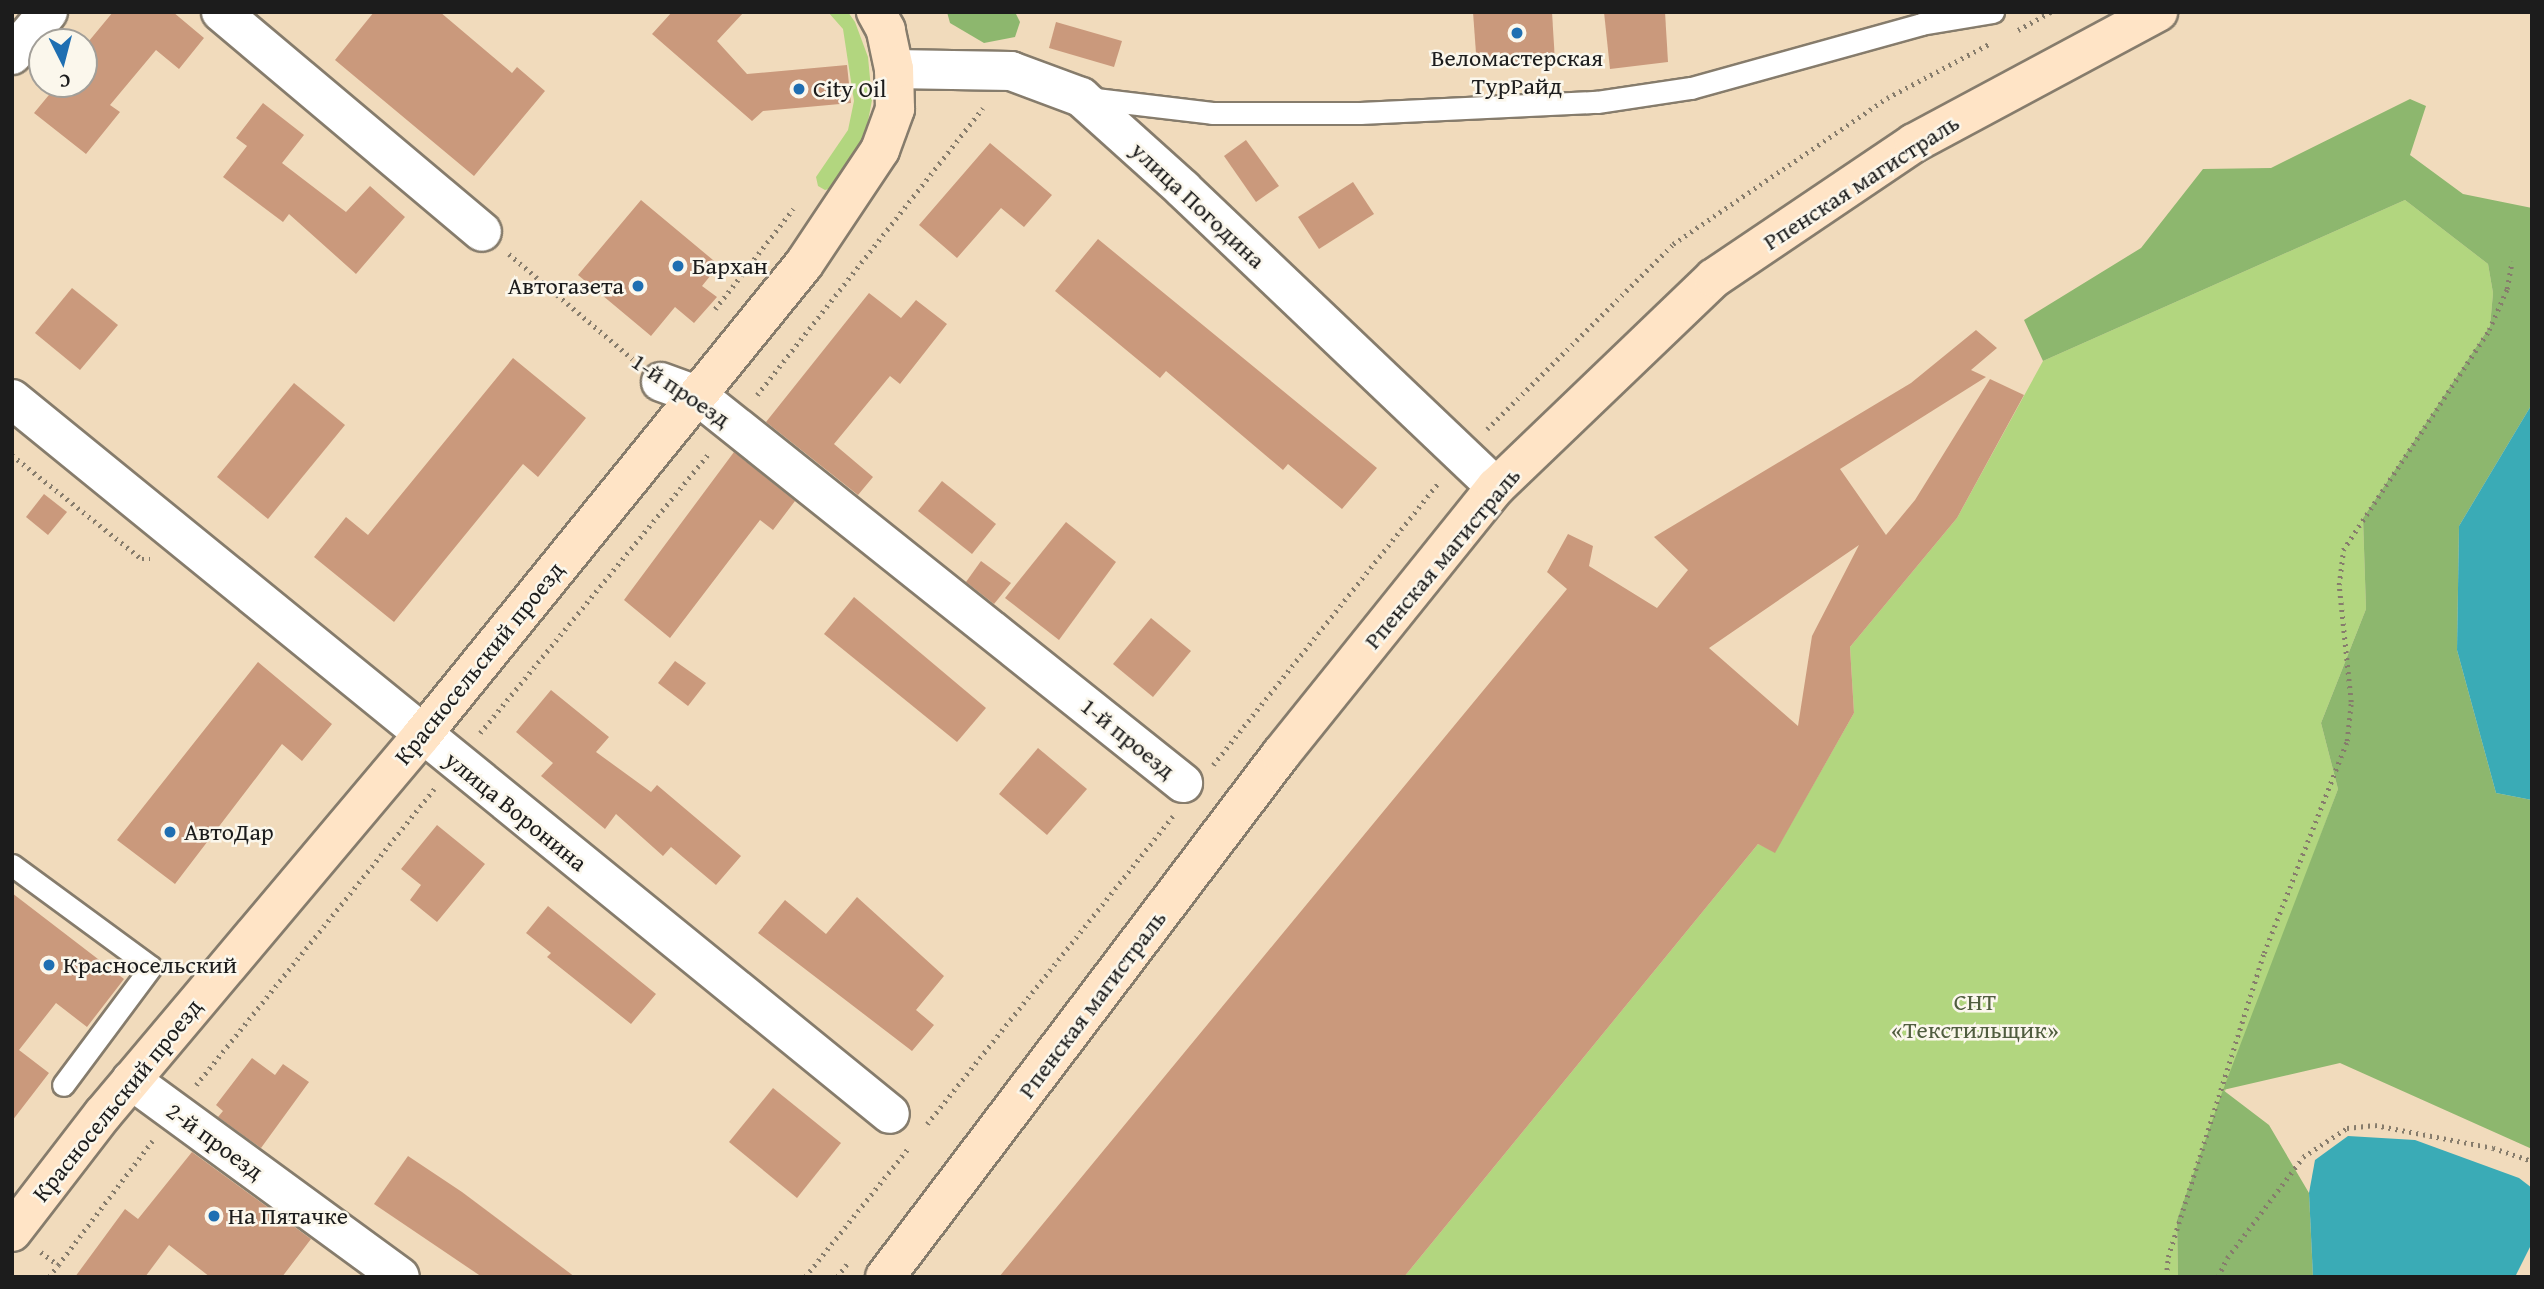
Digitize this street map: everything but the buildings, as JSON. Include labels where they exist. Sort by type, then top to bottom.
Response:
[{"type":"main road","points":[[876,12],[886,30],[894,69]]},
{"type":"main road","name":"Рпенская магистраль","points":[[886,1277],[1281,754],[1496,487],[1714,278],[1914,144],[2158,12]]},
{"type":"main road","name":"Красносельский проезд","points":[[24,1241],[131,1080],[422,735],[804,264],[880,150],[895,109],[894,69]]},
{"type":"street","points":[[12,55],[48,12]]},
{"type":"street","points":[[222,12],[482,232]]},
{"type":"street","name":"улица Погодина","points":[[894,69],[1011,71],[1081,97],[1183,189],[1496,487]]},
{"type":"street","name":"1-й проезд","points":[[661,383],[697,395],[1191,787]]},
{"type":"street","name":"улица Воронина","points":[[12,399],[890,1114]]},
{"type":"street","name":"2-й проезд","points":[[131,1080],[400,1277]]},
{"type":"lane","points":[[1081,97],[1212,113],[1360,113],[1597,102],[1691,88],[1922,24],[1993,12]]},
{"type":"lane","points":[[12,864],[150,967],[63,1085]]},
{"type":"path","points":[[49,1277],[174,1112],[733,424],[1011,71]]},
{"type":"path","points":[[707,320],[802,200]]},
{"type":"path","name":"1-й проезд","points":[[482,232],[661,383]]},
{"type":"path","points":[[2166,1277],[2168,1257],[2264,953],[2347,741],[2351,702],[2339,585],[2343,550],[2489,330],[2507,289],[2512,261]]},
{"type":"path","points":[[806,1277],[1191,787],[1462,454]]},
{"type":"path","points":[[2218,1277],[2227,1258],[2303,1157],[2347,1128],[2375,1125],[2493,1147],[2532,1161]]},
{"type":"path","points":[[24,1241],[58,1265]]},
{"type":"green space","points":[[828,12],[848,12],[855,22],[868,57],[872,100],[865,137],[832,188],[825,190],[818,186],[816,177],[848,130],[854,101],[843,29]]},
{"type":"green space","points":[[947,12],[1015,12],[1020,22],[1015,37],[984,43],[950,23]]},
{"type":"green space","points":[[2410,99],[2426,106],[2410,155],[2463,194],[2532,208],[2532,404],[2459,526],[2457,650],[2496,793],[2532,800],[2532,1149],[2340,1063],[2223,1090],[2338,789],[2321,723],[2366,609],[2363,518],[2490,326],[2493,293],[2488,264],[2405,200],[2043,361],[2024,320],[2141,248],[2203,169],[2271,168]]},
{"type":"green space","name":"СНТ «Текстильщик»","points":[[2405,200],[2488,264],[2493,293],[2490,326],[2363,518],[2366,609],[2321,723],[2338,789],[2177,1220],[2178,1277],[1404,1277],[1758,844],[1775,852],[1854,713],[1850,647],[1957,518],[2043,361]]},
{"type":"green space","points":[[2223,1090],[2269,1125],[2309,1193],[2313,1277],[2178,1277],[2177,1220]]},
{"type":"water","points":[[2532,404],[2532,800],[2496,793],[2457,650],[2459,526]]},
{"type":"water","points":[[2348,1136],[2415,1140],[2519,1178],[2532,1188],[2532,1243],[2515,1277],[2313,1277],[2309,1193],[2315,1160]]},
{"type":"place","name":"Веломастерская ТурРайд","points":[[1517,33]]},
{"type":"place","name":"City Oil","points":[[799,89]]},
{"type":"place","name":"Бархан","points":[[678,266]]},
{"type":"place","name":"Автогазета","points":[[638,286]]},
{"type":"place","name":"АвтоДар","points":[[170,832]]},
{"type":"place","name":"Красносельский","points":[[49,965]]},
{"type":"place","name":"На Пятачке","points":[[214,1216]]}]
